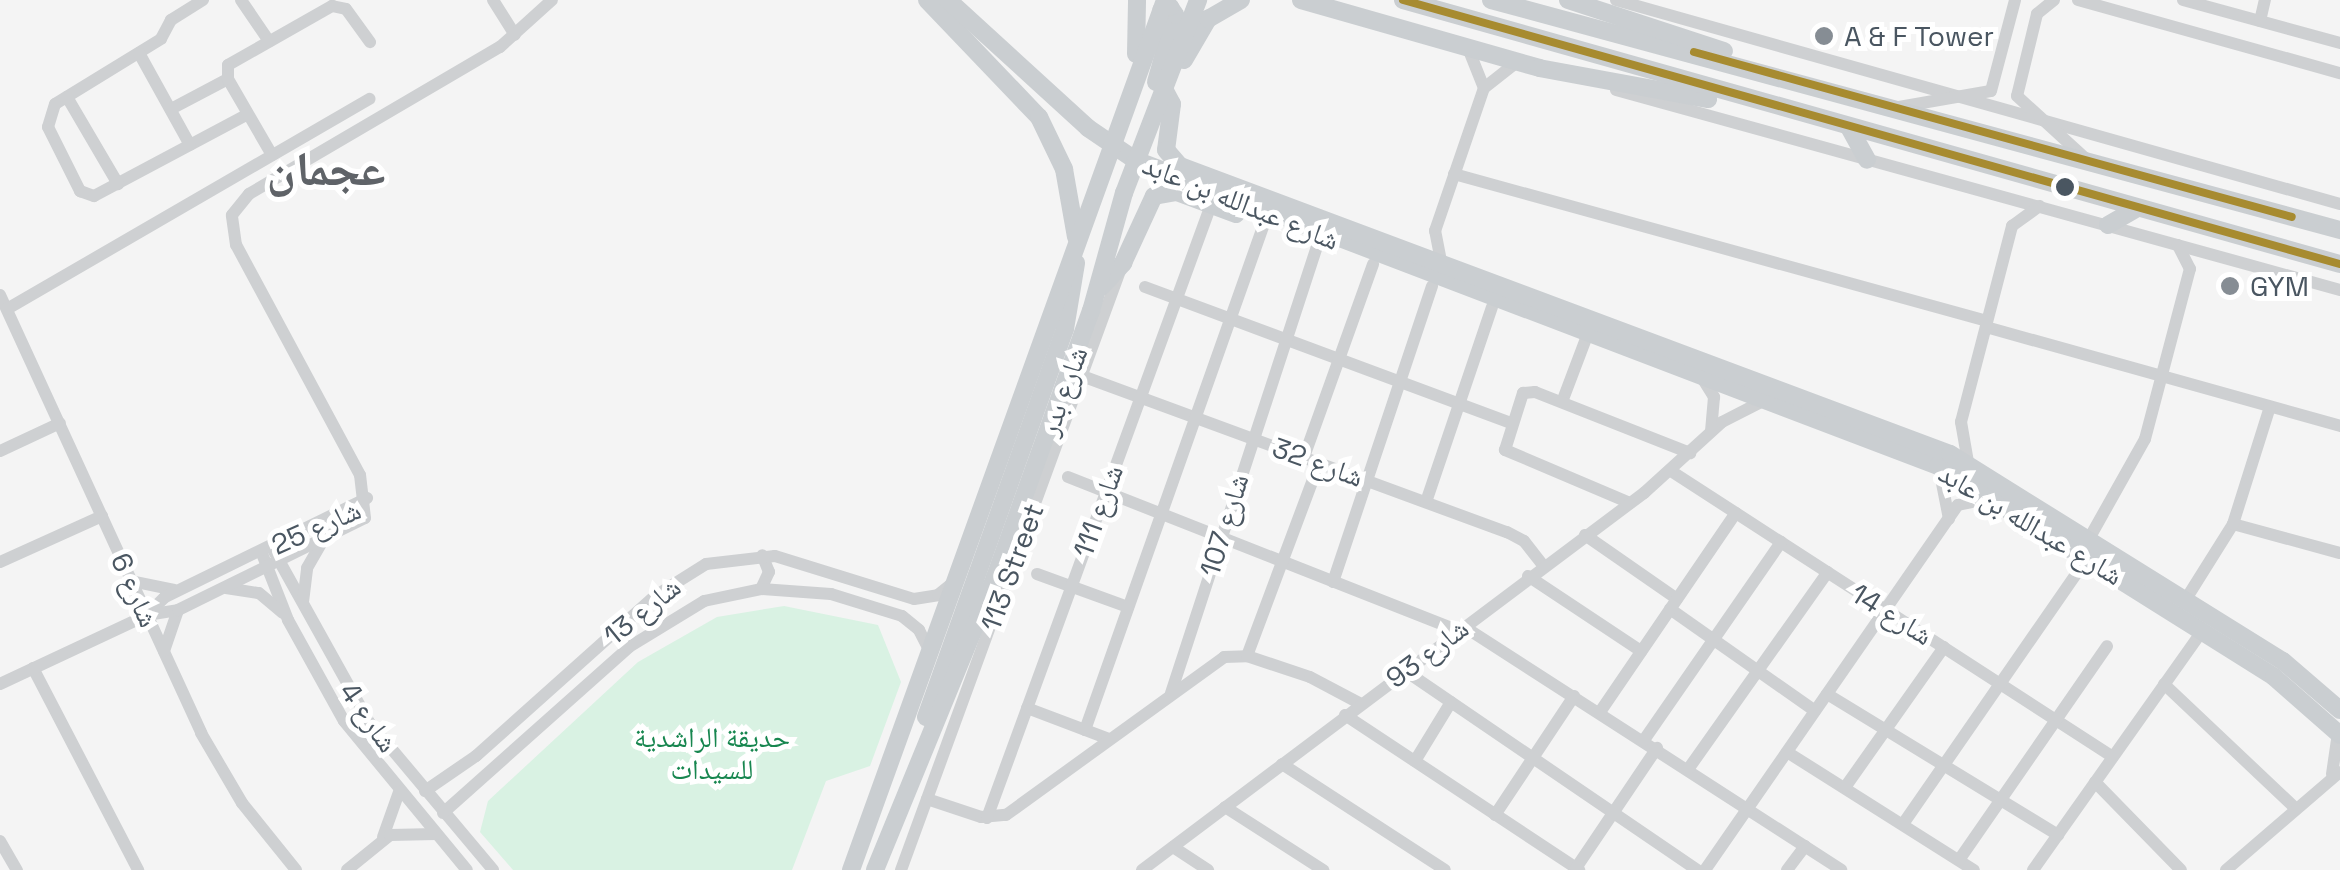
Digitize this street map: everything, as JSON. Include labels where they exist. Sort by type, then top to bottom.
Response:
[{"type":"main road","name":"شارع بدر","points":[[875,870],[1070,310],[1074,209],[1058,151],[1028,101],[927,0]]},
{"type":"main road","name":"شارع عبدالله بن عابد","points":[[948,0],[1088,128],[1134,160],[1380,257],[1927,444],[1968,462],[2301,674],[2340,710]]},
{"type":"main road","name":"شارع عبدالله بن عابد","points":[[966,0],[1102,128],[1137,152],[1380,257],[1432,286],[1492,307],[1582,329]]},
{"type":"main road","points":[[1129,98],[1141,25],[1138,0]]},
{"type":"main road","name":"شارع بدر","points":[[910,776],[995,578],[1098,291],[1124,193],[1198,0]]},
{"type":"main road","points":[[1167,82],[1208,19],[1241,0]]},
{"type":"main road","points":[[1403,0],[2340,264]]},
{"type":"main road","points":[[1491,0],[1745,65],[2340,230]]},
{"type":"main road","points":[[1568,0],[1692,36],[1745,65]]},
{"type":"main road","name":"شارع بدر","points":[[850,870],[1163,5]]},
{"type":"main road","points":[[1148,132],[1175,15],[1163,5]]},
{"type":"main road","points":[[1300,6],[1571,74],[1808,117]]},
{"type":"main road","name":"شارع عبدالله بن عابد","points":[[1167,82],[1172,104],[1166,150],[1180,166],[1441,261],[1582,329],[1938,466],[2202,630],[2290,689],[2339,734]]},
{"type":"main road","points":[[1850,128],[1867,160]]},
{"type":"main road","points":[[1177,192],[1158,175],[1166,164],[1180,166]]},
{"type":"main road","name":"شارع عبدالله بن عابد","points":[[1098,291],[1126,257],[1148,201],[1177,192],[1318,244],[1380,257]]},
{"type":"main road","points":[[1124,193],[1126,257]]},
{"type":"main road","points":[[2108,225],[2137,208]]},
{"type":"street","points":[[203,0],[139,53],[49,110],[47,123],[78,188],[94,196],[248,114]]},
{"type":"street","points":[[241,0],[268,41]]},
{"type":"street","points":[[493,0],[515,36]]},
{"type":"street","points":[[367,498],[353,459],[236,244],[232,215],[249,194],[515,36],[552,0]]},
{"type":"street","points":[[1616,0],[2340,204]]},
{"type":"street","points":[[2054,0],[2035,7],[2016,89],[2036,118],[2087,160]]},
{"type":"street","points":[[2078,0],[2340,72]]},
{"type":"street","points":[[2183,0],[2340,42]]},
{"type":"street","points":[[2260,21],[2266,0]]},
{"type":"street","points":[[1898,107],[1986,95],[1994,86],[2017,3]]},
{"type":"street","points":[[272,155],[228,79],[231,62],[337,6],[370,42]]},
{"type":"street","points":[[1468,48],[1484,88]]},
{"type":"street","points":[[139,53],[190,145]]},
{"type":"street","points":[[1441,261],[1435,230],[1484,88],[1518,62]]},
{"type":"street","points":[[1571,74],[2340,290]]},
{"type":"street","points":[[171,109],[228,79]]},
{"type":"street","points":[[66,97],[118,184]]},
{"type":"street","points":[[6,308],[369,99]]},
{"type":"street","points":[[1454,174],[2340,426]]},
{"type":"street","points":[[1997,194],[2012,226]]},
{"type":"street","name":"شارع 111","points":[[987,818],[1212,205]]},
{"type":"street","points":[[1968,462],[1961,422],[2012,226],[2040,206]]},
{"type":"street","points":[[1084,730],[1264,224]]},
{"type":"street","points":[[1406,248],[1435,230]]},
{"type":"street","name":"شارع 107","points":[[1171,693],[1251,438],[1318,244]]},
{"type":"street","points":[[2090,537],[2133,469],[2162,377],[2190,269],[2178,245]]},
{"type":"street","points":[[2190,269],[2215,255]]},
{"type":"street","name":"113 Street","points":[[901,870],[1126,257]]},
{"type":"street","points":[[1304,457],[1380,257]]},
{"type":"street","points":[[1333,582],[1432,286]]},
{"type":"street","points":[[1144,287],[1510,423]]},
{"type":"street","name":"شارع 6","points":[[0,294],[163,653],[228,780],[296,870]]},
{"type":"street","points":[[1426,502],[1492,307]]},
{"type":"street","points":[[0,337],[16,329]]},
{"type":"street","points":[[1562,402],[1582,329]]},
{"type":"street","name":"شارع 32","points":[[1082,376],[1516,536],[1542,566]]},
{"type":"street","points":[[1701,376],[1716,410],[1710,433]]},
{"type":"street","points":[[1630,503],[1508,453],[1503,444],[1527,391],[1690,453]]},
{"type":"street","name":"شارع 93","points":[[1142,870],[1630,503],[1710,433],[1766,400]]},
{"type":"street","points":[[2186,599],[2233,524],[2270,406]]},
{"type":"street","points":[[1927,444],[1961,422]]},
{"type":"street","points":[[0,451],[60,423]]},
{"type":"street","points":[[1247,656],[1319,462]]},
{"type":"street","points":[[1938,466],[1949,519]]},
{"type":"street","name":"شارع 14","points":[[1671,471],[1828,572],[1883,614],[1944,648],[2113,756]]},
{"type":"street","points":[[1068,477],[1460,628],[1689,768],[1746,812],[1841,870]]},
{"type":"street","name":"شارع 25","points":[[147,615],[178,610],[361,522],[367,498]]},
{"type":"street","name":"شارع 25","points":[[0,684],[147,615],[181,589],[367,498]]},
{"type":"street","points":[[1705,870],[1949,519],[1970,500],[1998,500]]},
{"type":"street","points":[[1600,712],[1736,512]]},
{"type":"street","points":[[0,562],[102,516]]},
{"type":"street","points":[[2233,524],[2340,553]]},
{"type":"street","points":[[1585,535],[1714,639],[1815,712]]},
{"type":"street","points":[[306,614],[306,568],[325,539]]},
{"type":"street","points":[[1345,715],[1577,869],[1714,639],[1782,542]]},
{"type":"street","name":"شارع 4","points":[[266,549],[357,704],[425,792],[493,870]]},
{"type":"street","points":[[761,589],[769,572],[762,555]]},
{"type":"street","name":"شارع 13","points":[[425,792],[451,777],[689,572],[762,555],[834,570],[914,599],[938,595],[956,581]]},
{"type":"street","points":[[1903,824],[2088,557]]},
{"type":"street","name":"شارع 4","points":[[273,564],[288,620],[344,721],[467,870]]},
{"type":"street","points":[[689,572],[690,586],[704,601]]},
{"type":"street","points":[[1689,768],[1828,572]]},
{"type":"street","points":[[1037,574],[1128,607]]},
{"type":"street","points":[[1528,576],[1641,651]]},
{"type":"street","points":[[130,581],[155,590],[181,589]]},
{"type":"street","points":[[224,588],[259,593],[288,620]]},
{"type":"street","name":"شارع 13","points":[[444,813],[629,647],[704,601],[761,589],[814,591],[880,607],[914,624],[930,652]]},
{"type":"street","points":[[163,653],[178,610]]},
{"type":"street","points":[[2033,870],[2202,630]]},
{"type":"street","points":[[1959,860],[2107,646]]},
{"type":"street","points":[[1846,786],[1944,648]]},
{"type":"street","points":[[927,798],[987,818],[1012,812],[1217,660],[1247,656],[1360,704]]},
{"type":"street","points":[[33,668],[138,870]]},
{"type":"street","points":[[1404,670],[1615,810],[1697,870]]},
{"type":"street","points":[[2164,684],[2294,808]]},
{"type":"street","points":[[1827,694],[1888,727],[2058,835]]},
{"type":"street","points":[[1495,814],[1574,696]]},
{"type":"street","points":[[1414,761],[1452,702]]},
{"type":"street","points":[[1027,708],[1109,739]]},
{"type":"street","points":[[2226,870],[2243,865],[2294,808],[2336,773],[2339,734]]},
{"type":"street","points":[[1786,752],[1846,786],[1974,870]]},
{"type":"street","points":[[1282,764],[1445,870]]},
{"type":"street","points":[[2095,782],[2181,870]]},
{"type":"street","points":[[382,839],[399,792]]},
{"type":"street","points":[[1226,807],[1322,870]]},
{"type":"street","points":[[347,870],[382,839],[408,830],[436,834]]},
{"type":"street","points":[[0,841],[17,870]]},
{"type":"street","points":[[1173,846],[1208,870]]},
{"type":"street","points":[[1788,870],[1804,846]]},
{"type":"green space","name":"حديقة الراشدية للسيدات","points":[[784,606],[878,625],[901,682],[870,766],[826,781],[792,870],[513,870],[480,832],[488,801],[638,662],[717,617]]},
{"type":"transit line","points":[[1403,0],[2340,264]]},
{"type":"transit line","points":[[1694,52],[2292,217]]},
{"type":"place","name":"A & F Tower","points":[[1824,36]]},
{"type":"place","name":"GYM","points":[[2230,286]]},
{"type":"district","name":"عجمان","points":[[326,169]]}]
